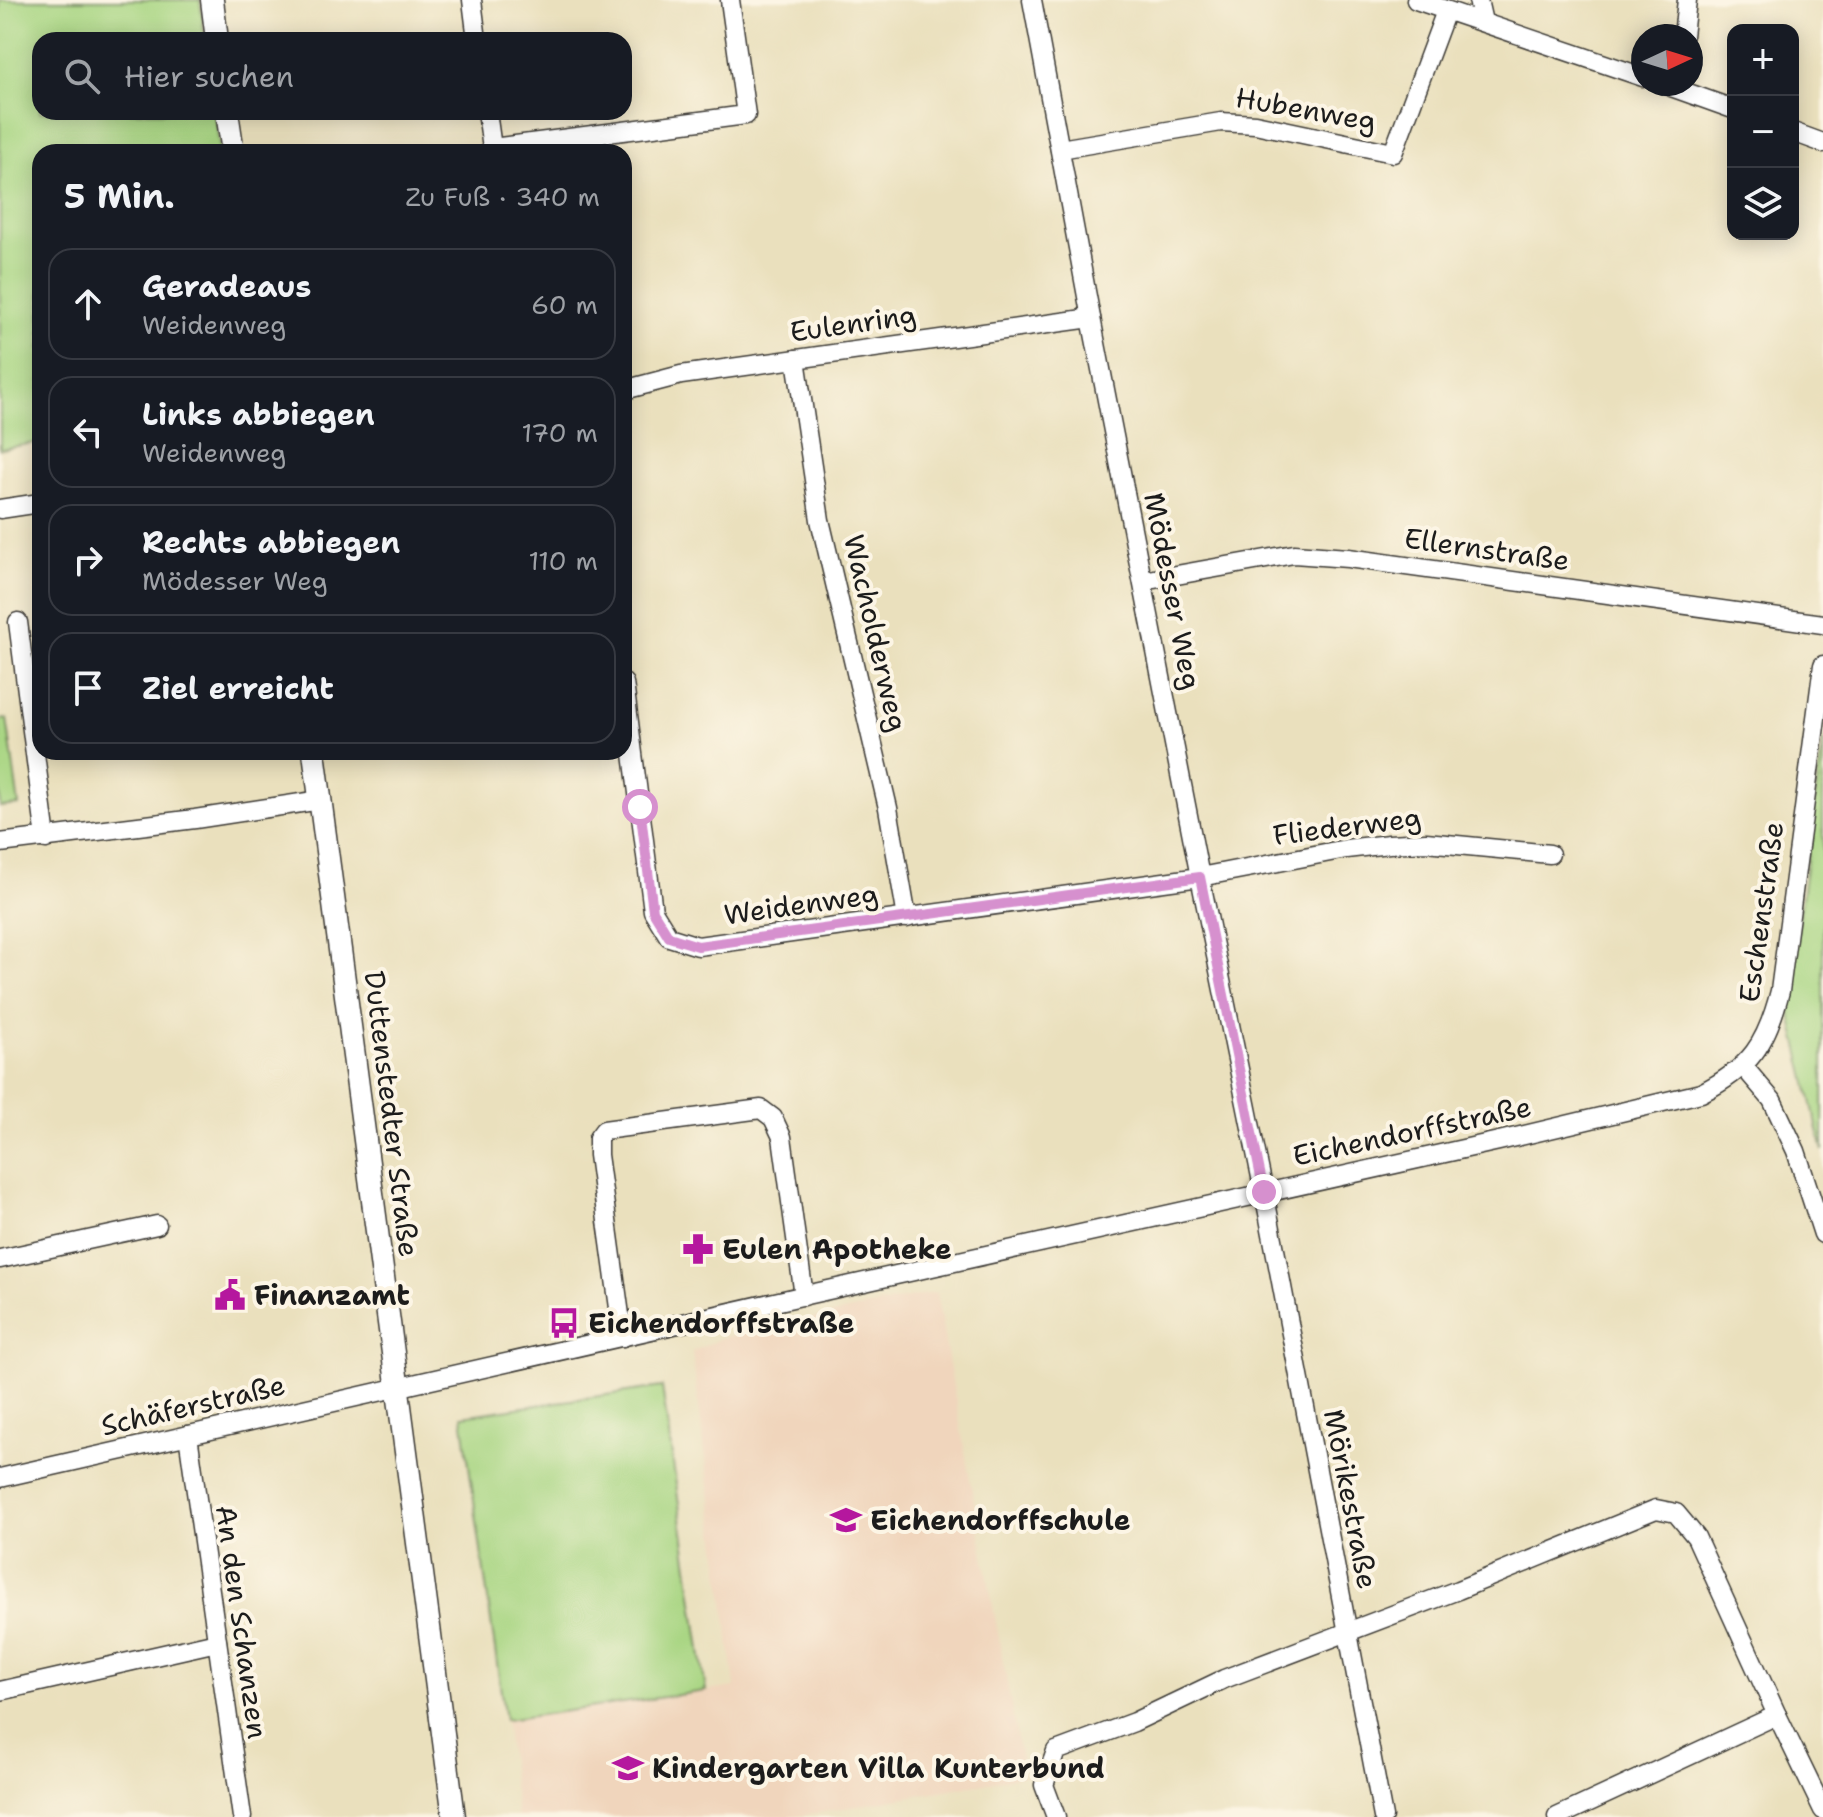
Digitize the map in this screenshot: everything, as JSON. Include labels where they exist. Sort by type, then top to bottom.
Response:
[{"type":"street","points":[[212,0],[216,32]]},
{"type":"street","points":[[472,0],[476,32]]},
{"type":"street","points":[[523,144],[746,115],[730,0]]},
{"type":"street","name":"Mödesser Weg","points":[[1032,0],[1091,318],[1264,1192]]},
{"type":"street","points":[[1416,0],[1631,73]]},
{"type":"street","points":[[1478,0],[1483,22]]},
{"type":"street","points":[[1684,24],[1687,0]]},
{"type":"street","name":"Hubenweg","points":[[1060,149],[1221,122],[1255,124],[1393,153],[1446,11]]},
{"type":"street","points":[[1699,96],[1727,107]]},
{"type":"street","points":[[228,120],[232,144]]},
{"type":"street","points":[[488,120],[491,144]]},
{"type":"street","points":[[1799,134],[1823,143]]},
{"type":"street","name":"Eulenring","points":[[632,388],[681,375],[1091,318]]},
{"type":"street","name":"Wacholderweg","points":[[796,359],[820,520],[888,808],[907,918]]},
{"type":"street","points":[[0,509],[32,504]]},
{"type":"street","name":"Ellernstraße","points":[[1143,581],[1294,554],[1348,558],[1823,624]]},
{"type":"street","points":[[18,622],[32,730]]},
{"type":"street","name":"Eschenstraße","points":[[1743,1066],[1762,1043],[1773,1019],[1780,991],[1823,665]]},
{"type":"street","name":"Weidenweg","points":[[632,746],[653,911],[669,937],[698,946],[1200,877]]},
{"type":"street","points":[[36,760],[46,839]]},
{"type":"street","name":"Duttenstedter Straße","points":[[315,760],[454,1817]]},
{"type":"street","points":[[0,843],[321,800]]},
{"type":"street","name":"Fliederweg","points":[[1200,877],[1346,849],[1389,844],[1426,842],[1550,854]]},
{"type":"street","points":[[1743,1066],[1772,1100],[1796,1151],[1823,1234]]},
{"type":"street","name":"Eichendorffstraße","points":[[398,1387],[1701,1093],[1723,1082],[1743,1066]]},
{"type":"street","points":[[623,1337],[598,1155],[598,1138],[604,1130],[761,1109],[773,1118],[782,1137],[804,1296]]},
{"type":"street","name":"Mörikestraße","points":[[1264,1192],[1383,1817]]},
{"type":"street","points":[[0,1259],[157,1225]]},
{"type":"street","name":"Schäferstraße","points":[[0,1478],[398,1387]]},
{"type":"street","name":"An den Schanzen","points":[[188,1435],[242,1817]]},
{"type":"street","points":[[1056,1817],[1044,1785],[1056,1751],[1134,1722],[1224,1679],[1458,1590],[1656,1509],[1676,1513],[1696,1537],[1823,1810]]},
{"type":"street","points":[[0,1691],[217,1642]]},
{"type":"street","points":[[1557,1817],[1777,1715]]},
{"type":"shaded area","name":"Eichendorffschule","points":[[936,1292],[1024,1776],[794,1817],[517,1817],[505,1720],[735,1687],[692,1352],[721,1338]]},
{"type":"green space","points":[[0,0],[200,0],[204,32],[32,32],[32,120],[216,120],[219,144],[32,144],[32,443],[0,449]]},
{"type":"green space","points":[[7,719],[19,805],[0,807],[0,720]]},
{"type":"green space","points":[[1823,739],[1823,1151],[1788,1003]]},
{"type":"green space","points":[[662,1387],[706,1691],[505,1720],[462,1416]]},
{"type":"place","name":"Eulen Apotheke","points":[[698,1249]]},
{"type":"place","name":"Finanzamt","points":[[230,1295]]},
{"type":"place","name":"Eichendorffstraße","points":[[564,1323]]},
{"type":"place","name":"Eichendorffschule","points":[[846,1520]]},
{"type":"place","name":"Kindergarten Villa Kunterbund","points":[[628,1768]]},
{"type":"route","points":[[640,807],[653,911],[669,937],[698,946],[1200,877],[1264,1192]]}]
